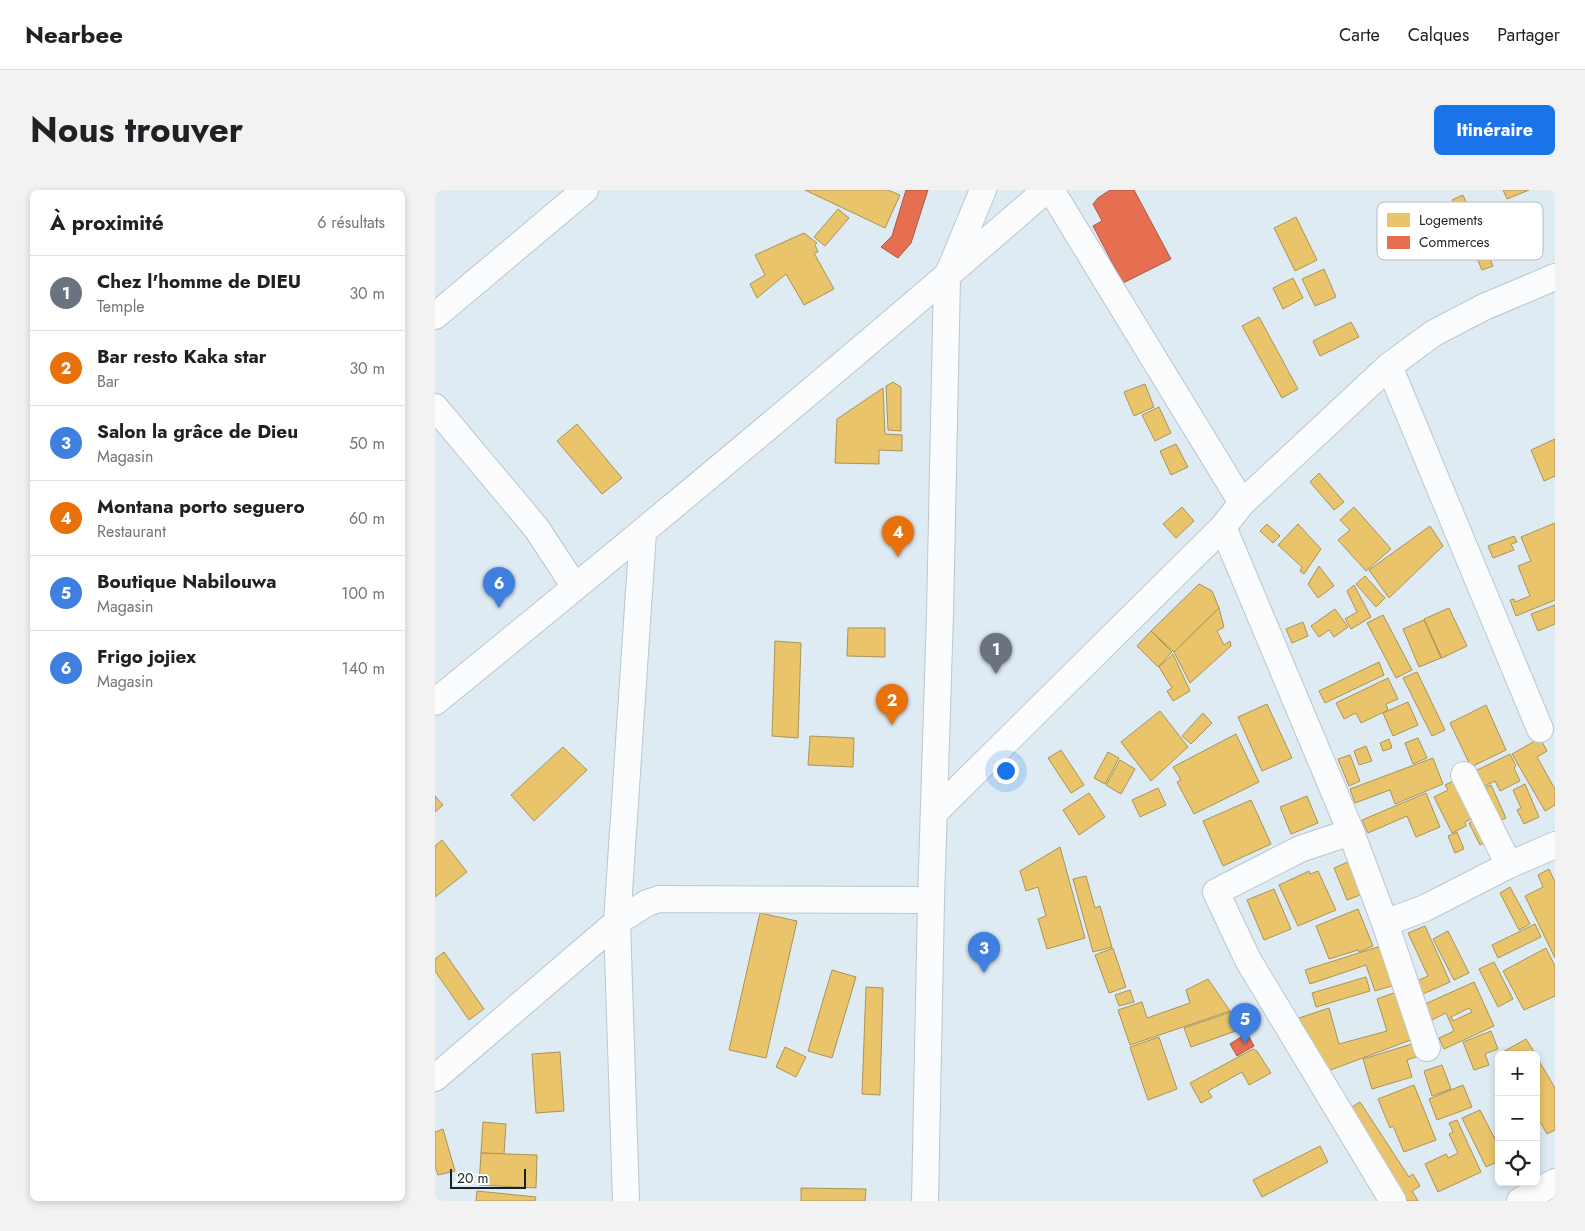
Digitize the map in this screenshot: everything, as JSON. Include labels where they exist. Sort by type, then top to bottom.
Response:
[{"type":"street","points":[[435,316],[585,190]]},
{"type":"street","points":[[925,1201],[947,276],[983,190]]},
{"type":"street","points":[[435,702],[643,532],[947,276],[1046,190]]},
{"type":"street","points":[[1051,190],[1241,503]]},
{"type":"street","points":[[934,813],[1223,527],[1241,503],[1389,366],[1434,332],[1555,276]]},
{"type":"street","points":[[1389,366],[1540,729]]},
{"type":"street","points":[[435,407],[537,529],[575,587]]},
{"type":"street","points":[[1223,527],[1351,832],[1385,923],[1427,1048]]},
{"type":"street","points":[[627,1201],[617,922],[643,532]]},
{"type":"street","points":[[1464,775],[1509,865]]},
{"type":"street","points":[[1351,832],[1300,849],[1216,892],[1248,960],[1393,1201]]},
{"type":"street","points":[[1385,923],[1425,908],[1509,865],[1555,845]]},
{"type":"street","points":[[435,1078],[617,922],[647,903],[659,899],[931,900]]},
{"type":"street","points":[[1520,1201],[1555,1182]]},
{"type":"building: Logements","points":[[805,190],[888,190],[900,195],[885,228]]},
{"type":"building: Logements","points":[[1503,190],[1529,190],[1507,199]]},
{"type":"building: Logements","points":[[1463,195],[1466,202],[1453,202],[1452,200]]},
{"type":"building: Logements","points":[[838,209],[849,218],[825,246],[814,237]]},
{"type":"building: Logements","points":[[1296,217],[1317,260],[1295,271],[1274,228]]},
{"type":"building: Logements","points":[[804,233],[817,243],[815,245],[818,252],[814,253],[834,289],[804,305],[786,274],[757,298],[750,284],[765,275],[755,255]]},
{"type":"building: Logements","points":[[1478,260],[1490,260],[1493,266],[1482,270]]},
{"type":"building: Logements","points":[[1324,269],[1336,297],[1315,306],[1302,279]]},
{"type":"building: Logements","points":[[1293,278],[1303,298],[1283,309],[1273,288]]},
{"type":"building: Logements","points":[[1259,317],[1298,389],[1282,398],[1242,326]]},
{"type":"building: Logements","points":[[1351,322],[1359,337],[1320,356],[1313,341]]},
{"type":"building: Logements","points":[[893,382],[901,387],[901,431],[888,430],[886,386]]},
{"type":"building: Logements","points":[[1145,384],[1154,407],[1134,416],[1124,392]]},
{"type":"building: Logements","points":[[883,388],[885,434],[902,435],[902,451],[879,450],[879,464],[835,463],[837,419]]},
{"type":"building: Logements","points":[[1159,407],[1171,433],[1155,441],[1142,415]]},
{"type":"building: Logements","points":[[577,424],[622,478],[602,494],[557,441]]},
{"type":"building: Logements","points":[[1555,439],[1555,476],[1544,481],[1531,450]]},
{"type":"building: Logements","points":[[1176,444],[1188,467],[1171,475],[1160,451]]},
{"type":"building: Logements","points":[[1319,473],[1344,502],[1334,510],[1310,482]]},
{"type":"building: Logements","points":[[1182,507],[1194,521],[1176,538],[1163,524]]},
{"type":"building: Logements","points":[[1354,507],[1391,549],[1366,571],[1338,540],[1350,530],[1340,520]]},
{"type":"building: Logements","points":[[1555,523],[1555,600],[1516,616],[1510,600],[1514,599],[1515,602],[1530,596],[1518,566],[1531,561],[1521,537]]},
{"type":"building: Logements","points":[[1267,524],[1280,536],[1273,543],[1260,531]]},
{"type":"building: Logements","points":[[1298,524],[1321,549],[1304,574],[1300,571],[1302,567],[1278,545]]},
{"type":"building: Logements","points":[[1430,526],[1443,546],[1389,598],[1369,570]]},
{"type":"building: Logements","points":[[1514,536],[1517,542],[1511,544],[1514,550],[1493,558],[1488,546]]},
{"type":"building: Logements","points":[[1319,566],[1334,586],[1318,598],[1308,584]]},
{"type":"building: Logements","points":[[1365,576],[1385,598],[1376,607],[1356,584]]},
{"type":"building: Logements","points":[[1199,584],[1212,591],[1219,608],[1174,652],[1151,631]]},
{"type":"building: Logements","points":[[1354,585],[1371,617],[1351,629],[1345,619],[1357,612],[1347,591]]},
{"type":"building: Logements","points":[[1555,605],[1555,624],[1538,631],[1531,614]]},
{"type":"building: Logements","points":[[1219,608],[1224,627],[1217,631],[1224,645],[1230,641],[1231,646],[1190,683],[1174,652]]},
{"type":"building: Logements","points":[[1449,608],[1467,646],[1442,658],[1424,619]]},
{"type":"building: Logements","points":[[1335,609],[1348,627],[1334,637],[1329,630],[1319,637],[1311,626]]},
{"type":"building: Logements","points":[[1383,615],[1412,670],[1396,678],[1367,623]]},
{"type":"building: Logements","points":[[1424,620],[1441,658],[1419,667],[1403,629]]},
{"type":"building: Logements","points":[[1303,622],[1308,636],[1292,643],[1286,629]]},
{"type":"building: Logements","points":[[848,628],[885,628],[885,657],[847,656]]},
{"type":"building: Logements","points":[[1151,631],[1172,652],[1158,667],[1137,646]]},
{"type":"building: Logements","points":[[775,641],[801,643],[798,738],[772,736]]},
{"type":"building: Logements","points":[[1173,654],[1190,691],[1173,701],[1167,691],[1172,688],[1159,667]]},
{"type":"building: Logements","points":[[1379,662],[1384,675],[1325,703],[1319,691]]},
{"type":"building: Logements","points":[[1417,672],[1445,730],[1432,736],[1403,678]]},
{"type":"building: Logements","points":[[1388,678],[1398,699],[1386,704],[1388,710],[1361,723],[1356,713],[1344,719],[1336,703]]},
{"type":"building: Logements","points":[[1408,702],[1418,725],[1393,736],[1383,713]]},
{"type":"building: Logements","points":[[1267,704],[1292,758],[1262,771],[1238,717]]},
{"type":"building: Logements","points":[[1486,705],[1506,750],[1471,767],[1450,723]]},
{"type":"building: Logements","points":[[1160,711],[1188,747],[1151,781],[1121,742]]},
{"type":"building: Logements","points":[[1203,713],[1212,723],[1191,744],[1182,736]]},
{"type":"building: Logements","points":[[1236,734],[1259,782],[1194,814],[1177,782],[1181,780],[1173,767]]},
{"type":"building: Logements","points":[[810,736],[854,738],[853,767],[808,765]]},
{"type":"building: Logements","points":[[1418,738],[1427,758],[1413,764],[1405,743]]},
{"type":"building: Logements","points":[[1540,738],[1547,751],[1537,757],[1555,789],[1555,805],[1545,811],[1512,754]]},
{"type":"building: Logements","points":[[1389,739],[1392,748],[1383,751],[1380,743]]},
{"type":"building: Logements","points":[[1366,746],[1372,761],[1359,765],[1354,751]]},
{"type":"building: Logements","points":[[563,747],[587,770],[534,821],[511,795]]},
{"type":"building: Logements","points":[[1061,750],[1084,785],[1071,793],[1048,758]]},
{"type":"building: Logements","points":[[1108,752],[1119,758],[1105,784],[1094,778]]},
{"type":"building: Logements","points":[[1510,754],[1520,781],[1500,791],[1495,781],[1476,790],[1469,774]]},
{"type":"building: Logements","points":[[1350,755],[1360,781],[1349,786],[1338,759]]},
{"type":"building: Logements","points":[[1433,758],[1443,784],[1395,804],[1390,790],[1355,803],[1350,789]]},
{"type":"building: Logements","points":[[1120,760],[1135,769],[1121,794],[1106,785]]},
{"type":"building: Logements","points":[[1460,778],[1479,815],[1465,822],[1466,826],[1452,833],[1434,797],[1448,790],[1445,785]]},
{"type":"building: Logements","points":[[1525,784],[1539,817],[1524,824],[1517,810],[1521,808],[1513,790]]},
{"type":"building: Logements","points":[[1491,785],[1506,818],[1494,824],[1478,791]]},
{"type":"building: Logements","points":[[1158,788],[1166,805],[1140,817],[1132,800]]},
{"type":"building: Logements","points":[[1089,793],[1105,817],[1079,835],[1063,810]]},
{"type":"building: Logements","points":[[1426,793],[1440,827],[1416,837],[1407,816],[1368,833],[1362,820]]},
{"type":"building: Logements","points":[[435,796],[443,805],[435,812]]},
{"type":"building: Logements","points":[[1307,796],[1318,823],[1291,834],[1280,807]]},
{"type":"building: Logements","points":[[1251,800],[1271,844],[1223,866],[1203,821]]},
{"type":"building: Logements","points":[[1483,816],[1494,838],[1480,845],[1469,823]]},
{"type":"building: Logements","points":[[1457,832],[1464,849],[1455,853],[1448,836]]},
{"type":"building: Logements","points":[[442,840],[467,872],[435,897],[435,846]]},
{"type":"building: Logements","points":[[1060,847],[1085,938],[1047,949],[1038,919],[1046,916],[1038,887],[1026,891],[1020,871]]},
{"type":"building: Logements","points":[[1350,861],[1363,894],[1347,900],[1334,868]]},
{"type":"building: Logements","points":[[1549,869],[1555,882],[1555,958],[1525,896],[1543,887],[1538,875]]},
{"type":"building: Logements","points":[[1309,871],[1310,874],[1318,871],[1336,910],[1298,926],[1279,885]]},
{"type":"building: Logements","points":[[1086,876],[1095,908],[1100,906],[1112,947],[1093,952],[1073,879]]},
{"type":"building: Logements","points":[[1510,887],[1530,924],[1519,930],[1500,893]]},
{"type":"building: Logements","points":[[1274,889],[1291,929],[1264,940],[1247,900]]},
{"type":"building: Logements","points":[[1358,909],[1373,946],[1359,952],[1358,950],[1329,959],[1316,926]]},
{"type":"building: Logements","points":[[760,913],[797,921],[766,1058],[729,1050]]},
{"type":"building: Logements","points":[[1535,924],[1541,937],[1498,958],[1492,945]]},
{"type":"building: Logements","points":[[1425,926],[1450,982],[1423,994],[1417,981],[1428,976],[1408,933]]},
{"type":"building: Logements","points":[[1448,931],[1469,973],[1454,980],[1433,939]]},
{"type":"building: Logements","points":[[1381,946],[1395,985],[1375,991],[1366,965],[1310,984],[1305,970]]},
{"type":"building: Logements","points":[[1113,948],[1126,987],[1109,993],[1095,955]]},
{"type":"building: Logements","points":[[1546,948],[1555,966],[1555,996],[1524,1010],[1503,971]]},
{"type":"building: Logements","points":[[444,952],[484,1009],[469,1020],[435,971],[435,959]]},
{"type":"building: Logements","points":[[1494,962],[1513,999],[1498,1007],[1479,969]]},
{"type":"building: Logements","points":[[832,970],[856,977],[832,1058],[808,1051]]},
{"type":"building: Logements","points":[[1366,977],[1370,991],[1316,1007],[1312,993]]},
{"type":"building: Logements","points":[[1208,979],[1230,1011],[1130,1045],[1118,1010],[1142,1002],[1147,1018],[1190,1003],[1186,990]]},
{"type":"building: Logements","points":[[1474,982],[1494,1026],[1444,1049],[1439,1038],[1454,1031],[1446,1013],[1432,1020],[1425,1004]],"holes":[[[1469,1008],[1472,1012],[1453,1021],[1451,1017]]]},
{"type":"building: Logements","points":[[866,987],[883,988],[880,1095],[862,1094]]},
{"type":"building: Logements","points":[[1130,990],[1134,1002],[1119,1006],[1115,995]]},
{"type":"building: Logements","points":[[1399,991],[1416,1038],[1328,1071],[1299,1018],[1329,1008],[1339,1044],[1387,1031],[1377,999]]},
{"type":"building: Logements","points":[[1231,1012],[1244,1028],[1191,1047],[1184,1028]]},
{"type":"building: Logements","points":[[1491,1031],[1498,1049],[1485,1054],[1489,1065],[1474,1070],[1463,1042]]},
{"type":"building: Logements","points":[[1159,1037],[1177,1089],[1148,1100],[1130,1047]]},
{"type":"building: Logements","points":[[1526,1039],[1534,1051],[1505,1051]]},
{"type":"building: Logements","points":[[1415,1043],[1419,1056],[1407,1060],[1412,1077],[1372,1089],[1363,1059]]},
{"type":"building: Logements","points":[[785,1047],[806,1057],[796,1077],[776,1067]]},
{"type":"building: Logements","points":[[1253,1049],[1257,1051],[1271,1073],[1249,1085],[1242,1072],[1208,1091],[1212,1097],[1201,1103],[1190,1083]]},
{"type":"building: Logements","points":[[560,1052],[564,1111],[536,1113],[532,1054]]},
{"type":"building: Logements","points":[[1540,1063],[1555,1088],[1555,1130],[1547,1134],[1540,1122]]},
{"type":"building: Logements","points":[[1442,1065],[1451,1089],[1432,1096],[1424,1071]]},
{"type":"building: Logements","points":[[1414,1085],[1436,1140],[1404,1152],[1393,1126],[1390,1128],[1378,1099]]},
{"type":"building: Logements","points":[[1463,1085],[1472,1107],[1437,1120],[1429,1099]]},
{"type":"building: Logements","points":[[1360,1102],[1409,1177],[1413,1174],[1420,1186],[1412,1191],[1418,1201],[1407,1201],[1347,1110]]},
{"type":"building: Logements","points":[[1480,1110],[1495,1139],[1495,1163],[1486,1167],[1462,1118]]},
{"type":"building: Logements","points":[[1457,1120],[1481,1172],[1438,1192],[1425,1164],[1446,1154],[1448,1158],[1458,1153],[1449,1134],[1453,1132],[1449,1123]]},
{"type":"building: Logements","points":[[483,1122],[506,1124],[504,1154],[481,1153]]},
{"type":"building: Logements","points":[[443,1129],[455,1171],[438,1175],[435,1166],[435,1132]]},
{"type":"building: Logements","points":[[1320,1146],[1328,1162],[1262,1197],[1253,1180]]},
{"type":"building: Logements","points":[[481,1153],[537,1155],[536,1188],[479,1185]]},
{"type":"building: Logements","points":[[801,1188],[866,1189],[865,1201],[801,1201]]},
{"type":"building: Logements","points":[[477,1191],[536,1197],[535,1201],[476,1201]]},
{"type":"building: Commerces","points":[[906,190],[928,190],[911,243],[898,258],[881,247],[892,236]]},
{"type":"building: Commerces","points":[[1110,190],[1134,190],[1171,259],[1123,283],[1093,226],[1102,221],[1093,204]]},
{"type":"building: Commerces","points":[[1247,1033],[1254,1046],[1237,1056],[1230,1044]]},
{"type":"place","name":"Montana porto seguero","points":[[898,557]]},
{"type":"place","name":"Frigo jojiex","points":[[499,608]]},
{"type":"place","name":"Chez l'homme de DIEU","points":[[996,674]]},
{"type":"place","name":"Bar resto Kaka star","points":[[892,725]]},
{"type":"place","name":"Salon la grâce de Dieu","points":[[984,973]]},
{"type":"place","name":"Boutique Nabilouwa","points":[[1245,1044]]}]
